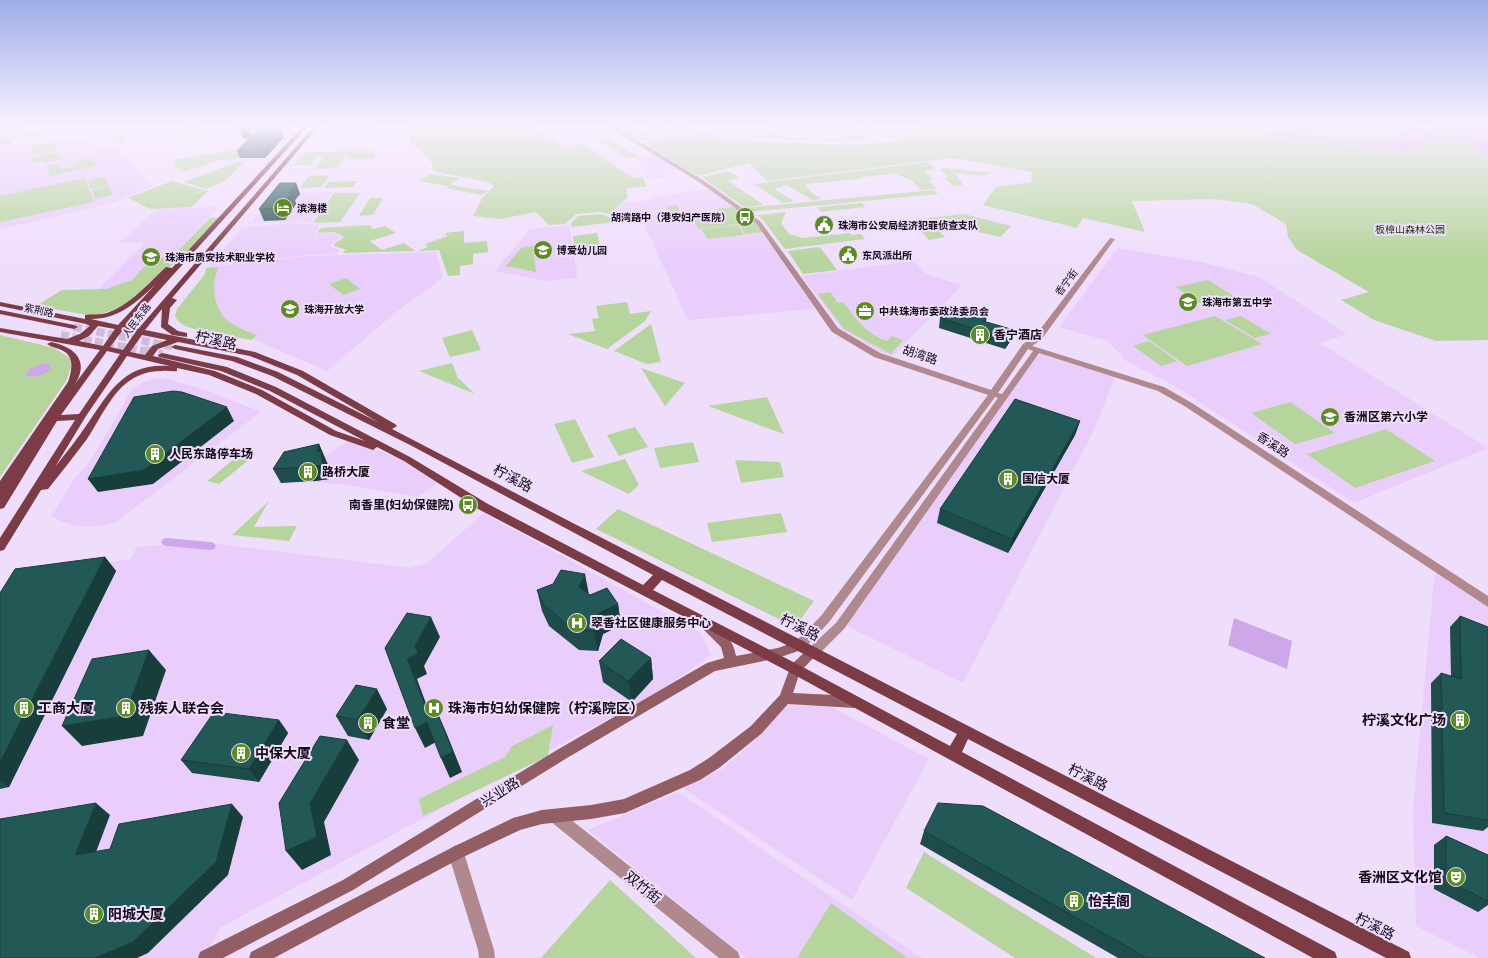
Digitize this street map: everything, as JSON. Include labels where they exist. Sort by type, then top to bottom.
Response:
[{"type":"main road","name":"人民东路","points":[[0,505],[54,419],[121,327],[265,171]]},
{"type":"main road","name":"人民东路","points":[[0,547],[82,416],[125,353],[188,274],[278,171]]},
{"type":"main road","points":[[0,303],[93,317],[110,314],[124,308],[190,252]]},
{"type":"main road","points":[[172,273],[188,274],[184,286],[166,308],[164,325],[175,333],[212,340],[232,349]]},
{"type":"main road","points":[[0,303],[252,354],[300,373],[389,424],[415,444]]},
{"type":"main road","name":"紫荆路","points":[[0,312],[74,327]]},
{"type":"main road","points":[[0,330],[76,339],[89,332],[94,325],[88,321]]},
{"type":"main road","name":"紫荆路","points":[[0,322],[61,338]]},
{"type":"main road","points":[[0,334],[55,345],[68,350],[75,359],[76,372],[72,382],[4,483],[0,496]]},
{"type":"main road","points":[[61,338],[212,373],[259,392],[333,433],[406,459]]},
{"type":"main road","points":[[153,360],[149,355],[156,347],[168,342],[183,340]]},
{"type":"main road","name":"柠溪路","points":[[175,347],[234,359],[275,374],[415,444],[661,574],[1403,958]]},
{"type":"main road","name":"柠溪路","points":[[162,355],[204,364],[254,380],[406,459],[484,507],[795,669],[1329,958]]},
{"type":"main road","points":[[22,513],[67,460],[115,391],[126,379],[150,370],[171,368],[259,392]]},
{"type":"main road","points":[[54,419],[82,416]]},
{"type":"main road","points":[[645,590],[661,574]]},
{"type":"main road","points":[[694,616],[727,644],[731,655],[730,660]]},
{"type":"main road","name":"兴业路","points":[[206,958],[348,885],[577,744],[711,667],[730,660],[770,656],[786,652],[800,645]]},
{"type":"main road","points":[[257,958],[456,853],[518,823],[625,806],[695,775],[725,755],[756,730],[785,698],[795,669],[814,652]]},
{"type":"main road","points":[[785,698],[856,702]]},
{"type":"main road","points":[[953,755],[965,732]]},
{"type":"street","name":"胡湾路","points":[[685,171],[741,208],[758,222],[836,330],[877,355],[998,395]]},
{"type":"street","name":"香宁街","points":[[998,395],[1026,346],[1038,338],[1112,239]]},
{"type":"street","points":[[800,645],[825,619],[998,395],[1038,349],[1038,338]]},
{"type":"street","name":"香溪路","points":[[1026,346],[1161,389],[1189,405],[1488,602]]},
{"type":"street","points":[[814,652],[840,626],[998,395]]},
{"type":"street","name":"双竹街","points":[[555,816],[732,958]]},
{"type":"street","points":[[456,853],[486,950],[487,958]]},
{"type":"shaded area","points":[[0,171],[137,171],[152,187],[110,204],[0,229]]},
{"type":"shaded area","points":[[644,171],[664,171],[666,177],[648,179]]},
{"type":"shaded area","points":[[710,189],[755,222],[815,309],[688,320],[644,224],[611,215],[623,203],[648,200],[656,196]]},
{"type":"shaded area","name":"滨海楼","points":[[332,192],[312,221],[251,223],[274,195]]},
{"type":"shaded area","name":"珠海市质安技术职业学校","points":[[218,207],[206,220],[204,228],[129,298],[78,309],[146,242],[119,243],[157,209]]},
{"type":"shaded area","points":[[287,223],[320,224],[315,234],[332,233],[341,237],[331,244],[331,247],[341,250],[335,254],[310,255],[209,266],[242,228]]},
{"type":"shaded area","name":"博爱幼儿园","points":[[569,225],[578,278],[546,281],[495,271],[530,229]]},
{"type":"shaded area","points":[[1118,248],[1201,262],[1259,277],[1347,334],[1320,343],[1488,448],[1354,503],[1175,386],[1126,361],[1108,341],[1059,327]]},
{"type":"shaded area","name":"珠海开放大学","points":[[436,252],[443,278],[395,313],[327,371],[253,339],[186,324],[209,267],[308,256]]},
{"type":"shaded area","points":[[913,261],[926,274],[962,285],[893,356],[882,353],[842,329],[802,276]]},
{"type":"shaded area","points":[[1038,349],[1116,374],[1093,432],[963,683],[843,624]]},
{"type":"shaded area","points":[[41,364],[49,364],[51,368],[46,373],[39,376],[32,377],[26,375],[29,369]]},
{"type":"shaded area","points":[[158,378],[167,379],[206,390],[261,412],[116,522],[99,526],[75,526],[51,517],[73,481],[92,458],[133,388],[143,382]]},
{"type":"shaded area","points":[[349,440],[405,460],[439,482],[418,497],[346,485],[317,482],[278,484],[289,464],[325,456]]},
{"type":"shaded area","name":"珠海市妇幼保健院（柠溪院区）","points":[[484,513],[701,633],[711,655],[662,690],[221,927],[203,958],[0,958],[0,595],[11,576],[130,559],[137,547],[202,542],[410,568],[427,563]]},
{"type":"shaded area","points":[[1438,570],[1488,602],[1488,958],[1480,958],[1416,926],[1413,809],[1434,578]]},
{"type":"shaded area","points":[[1234,618],[1292,641],[1287,669],[1228,645]]},
{"type":"shaded area","points":[[789,704],[830,706],[929,759],[852,900],[683,788],[722,769],[754,741]]},
{"type":"shaded area","points":[[678,792],[922,958],[746,958],[588,830]]},
{"type":"green space","points":[[48,171],[75,171],[50,176]]},
{"type":"green space","points":[[214,171],[235,171],[225,181],[206,189],[184,182]]},
{"type":"green space","points":[[433,171],[622,171],[633,178],[643,177],[646,187],[626,188],[628,197],[610,214],[601,212],[576,214],[565,224],[549,225],[536,212],[500,219],[473,216],[483,197],[494,186],[488,182]]},
{"type":"green space","points":[[689,171],[719,171],[698,176]]},
{"type":"green space","points":[[729,171],[740,178],[728,181],[764,205],[744,207],[702,177]]},
{"type":"green space","points":[[757,171],[849,171],[767,181]]},
{"type":"green space","points":[[859,171],[927,171],[925,171],[933,178],[929,181],[937,189],[921,190],[912,181],[894,173],[858,179],[805,184],[811,192],[822,199],[812,200],[787,185],[774,189],[794,201],[783,203],[754,184]]},
{"type":"green space","points":[[941,171],[972,171],[993,173],[980,176],[954,173],[963,185],[953,186],[944,178],[948,177]]},
{"type":"green space","name":"板樟山森林公园","points":[[1025,171],[1488,171],[1488,340],[1436,341],[1374,320],[1341,300],[1369,292],[1297,250],[1288,237],[1286,224],[1252,204],[1214,199],[1132,201],[1145,232],[1083,218],[1077,228],[983,205],[996,187],[1031,182],[1032,172]]},
{"type":"green space","points":[[431,174],[460,178],[448,186],[419,181]]},
{"type":"green space","points":[[330,175],[321,187],[300,188],[309,176]]},
{"type":"green space","points":[[105,177],[109,185],[91,189],[88,180]]},
{"type":"green space","points":[[85,178],[94,202],[0,222],[0,196]]},
{"type":"green space","points":[[172,181],[204,190],[174,202],[209,190],[191,207],[150,209],[128,198]]},
{"type":"green space","points":[[357,181],[353,187],[324,188],[328,182]]},
{"type":"green space","points":[[452,185],[488,191],[482,195],[446,188]]},
{"type":"green space","points":[[109,186],[113,195],[95,199],[92,190]]},
{"type":"green space","points":[[934,190],[938,194],[749,212],[743,208]]},
{"type":"green space","points":[[334,193],[360,193],[340,222],[313,223]]},
{"type":"green space","points":[[370,198],[383,198],[373,215],[359,216]]},
{"type":"green space","points":[[862,203],[865,207],[821,212],[818,207]]},
{"type":"green space","points":[[677,205],[684,221],[673,222],[666,206]]},
{"type":"green space","points":[[738,207],[756,222],[763,232],[745,234],[739,224],[698,229],[692,216],[712,213],[719,208]]},
{"type":"green space","points":[[786,212],[781,223],[789,234],[803,238],[850,233],[852,235],[861,234],[865,239],[785,249],[763,220],[756,215]]},
{"type":"green space","points":[[600,214],[623,221],[572,227],[571,223],[578,216]]},
{"type":"green space","points":[[964,214],[1011,226],[1000,237],[969,230],[937,227],[893,232],[885,223]]},
{"type":"green space","points":[[210,218],[221,218],[188,252],[123,307],[94,316],[36,306],[62,290],[106,289],[132,280],[143,268],[180,249]]},
{"type":"green space","points":[[370,225],[373,229],[385,226],[396,233],[370,241],[382,250],[404,243],[415,251],[342,253],[346,250],[335,246],[334,244],[344,237],[334,232],[317,233],[321,228]]},
{"type":"green space","points":[[738,225],[744,235],[707,239],[702,229]]},
{"type":"green space","points":[[936,228],[945,237],[929,240],[920,230]]},
{"type":"green space","points":[[464,231],[464,243],[487,241],[488,252],[473,254],[473,264],[460,266],[460,275],[448,276],[439,250],[417,251],[428,247],[425,244],[448,236],[445,233]]},
{"type":"green space","points":[[597,233],[600,247],[575,250],[573,236]]},
{"type":"green space","points":[[533,246],[536,272],[506,266],[521,248]]},
{"type":"green space","points":[[820,247],[837,270],[803,274],[788,251]]},
{"type":"green space","points":[[218,267],[214,290],[217,306],[226,319],[232,324],[257,335],[251,340],[206,332],[189,327],[180,323],[175,316],[177,309],[205,274],[206,268]]},
{"type":"green space","points":[[346,278],[360,289],[343,295],[329,284]]},
{"type":"green space","points":[[1208,280],[1240,300],[1207,308],[1176,287]]},
{"type":"green space","points":[[830,292],[838,303],[843,302],[862,325],[873,334],[887,341],[892,336],[903,340],[891,354],[844,329],[818,294]]},
{"type":"green space","points":[[627,302],[630,314],[651,311],[645,321],[607,349],[568,334],[595,331],[592,319],[599,318],[596,306]]},
{"type":"green space","points":[[1215,316],[1262,344],[1187,366],[1143,335]]},
{"type":"green space","points":[[1241,316],[1271,334],[1255,338],[1225,320]]},
{"type":"green space","points":[[651,324],[661,362],[647,364],[614,351]]},
{"type":"green space","points":[[472,330],[481,350],[450,357],[442,338]]},
{"type":"green space","points":[[0,335],[54,348],[70,358],[71,367],[66,381],[0,477]]},
{"type":"green space","points":[[1149,341],[1177,361],[1161,366],[1133,346]]},
{"type":"green space","points":[[452,363],[458,378],[475,394],[419,371]]},
{"type":"green space","points":[[641,368],[685,383],[665,406]]},
{"type":"green space","points":[[767,397],[784,434],[708,406]]},
{"type":"green space","points":[[1290,402],[1335,433],[1295,444],[1251,413]]},
{"type":"green space","points":[[575,419],[594,457],[572,463],[554,424]]},
{"type":"green space","points":[[635,427],[648,447],[619,456],[607,435]]},
{"type":"green space","points":[[1386,429],[1435,461],[1355,488],[1307,454]]},
{"type":"green space","points":[[693,442],[699,462],[660,468],[654,448]]},
{"type":"green space","points":[[244,451],[256,454],[219,484],[207,481]]},
{"type":"green space","points":[[625,459],[639,485],[629,494],[581,471]]},
{"type":"green space","points":[[735,460],[780,462],[784,477],[741,483]]},
{"type":"green space","points":[[269,501],[254,527],[297,526],[289,541],[232,535]]},
{"type":"green space","points":[[618,509],[814,601],[795,627],[596,529]]},
{"type":"green space","points":[[781,513],[787,532],[712,542],[707,523]]},
{"type":"green space","points":[[553,725],[548,756],[423,816],[419,799],[505,757],[512,746]]},
{"type":"green space","points":[[924,852],[1096,958],[1015,958],[906,888]]},
{"type":"green space","points":[[610,880],[696,958],[541,958]]},
{"type":"green space","points":[[831,903],[907,958],[797,958]]},
{"type":"building","points":[[280,183],[296,183],[288,193],[292,193],[280,208],[259,209]]},
{"type":"building","points":[[948,310],[974,318],[978,314],[987,316],[983,321],[1014,330],[1007,339],[940,318]]},
{"type":"building","name":"人民东路停车场","points":[[173,391],[182,392],[227,407],[144,470],[88,479],[134,397]]},
{"type":"building","name":"国信大厦","points":[[1015,399],[1080,421],[1012,539],[940,509]]},
{"type":"building","points":[[319,444],[317,451],[321,451],[323,465],[273,469],[284,452]]},
{"type":"building","name":"工商大厦","points":[[105,557],[0,762],[0,593],[15,569]]},
{"type":"building","points":[[561,570],[585,574],[579,587],[590,595],[607,588],[618,604],[599,613],[594,631],[574,630],[544,605],[537,590],[553,584]]},
{"type":"building","points":[[407,613],[431,617],[415,645],[418,654],[407,659],[429,716],[437,712],[453,752],[441,758],[427,722],[415,728],[385,648]]},
{"type":"building","name":"柠溪文化广场","points":[[1460,616],[1488,627],[1488,820],[1444,813],[1441,673],[1461,679]]},
{"type":"building","points":[[621,639],[651,658],[628,681],[599,661]]},
{"type":"building","points":[[149,650],[125,716],[62,726],[92,659]]},
{"type":"building","points":[[356,685],[377,689],[357,720],[336,716]]},
{"type":"building","points":[[214,712],[279,720],[249,769],[181,760]]},
{"type":"building","points":[[320,736],[347,740],[310,803],[317,837],[286,851],[279,803]]},
{"type":"building","name":"阳城大厦","points":[[96,803],[75,855],[110,849],[119,824],[232,804],[216,862],[133,942],[95,958],[0,958],[0,819]]},
{"type":"building","name":"怡丰阁","points":[[938,803],[983,806],[1265,958],[1147,958],[924,831]]},
{"type":"building","points":[[1446,836],[1488,855],[1488,901],[1446,880]]},
{"type":"waterway","points":[[167,542],[210,546]]},
{"type":"tunnel","points":[[74,327],[175,347]]},
{"type":"tunnel","points":[[61,335],[145,351]]},
{"type":"tunnel","points":[[145,351],[162,355]]},
{"type":"place","name":"滨海楼","points":[[283,208]]},
{"type":"place","name":"胡湾路中（港安妇产医院）","points":[[745,217]]},
{"type":"place","name":"珠海市公安局经济犯罪侦查支队","points":[[824,225]]},
{"type":"place","name":"博爱幼儿园","points":[[543,250]]},
{"type":"place","name":"东风派出所","points":[[848,255]]},
{"type":"place","name":"珠海市质安技术职业学校","points":[[151,257]]},
{"type":"place","name":"珠海市第五中学","points":[[1188,302]]},
{"type":"place","name":"珠海开放大学","points":[[290,309]]},
{"type":"place","name":"中共珠海市委政法委员会","points":[[865,311]]},
{"type":"place","name":"香宁酒店","points":[[980,335]]},
{"type":"place","name":"香洲区第六小学","points":[[1330,417]]},
{"type":"place","name":"人民东路停车场","points":[[155,454]]},
{"type":"place","name":"路桥大厦","points":[[308,472]]},
{"type":"place","name":"国信大厦","points":[[1008,479]]},
{"type":"place","name":"南香里(妇幼保健院)","points":[[468,505]]},
{"type":"place","name":"翠香社区健康服务中心","points":[[577,623]]},
{"type":"place","name":"工商大厦","points":[[24,708]]},
{"type":"place","name":"残疾人联合会","points":[[126,708]]},
{"type":"place","name":"珠海市妇幼保健院（柠溪院区）","points":[[434,708]]},
{"type":"place","name":"柠溪文化广场","points":[[1460,720]]},
{"type":"place","name":"食堂","points":[[368,723]]},
{"type":"place","name":"中保大厦","points":[[241,753]]},
{"type":"place","name":"香洲区文化馆","points":[[1456,877]]},
{"type":"place","name":"怡丰阁","points":[[1074,901]]},
{"type":"place","name":"阳城大厦","points":[[94,914]]}]
